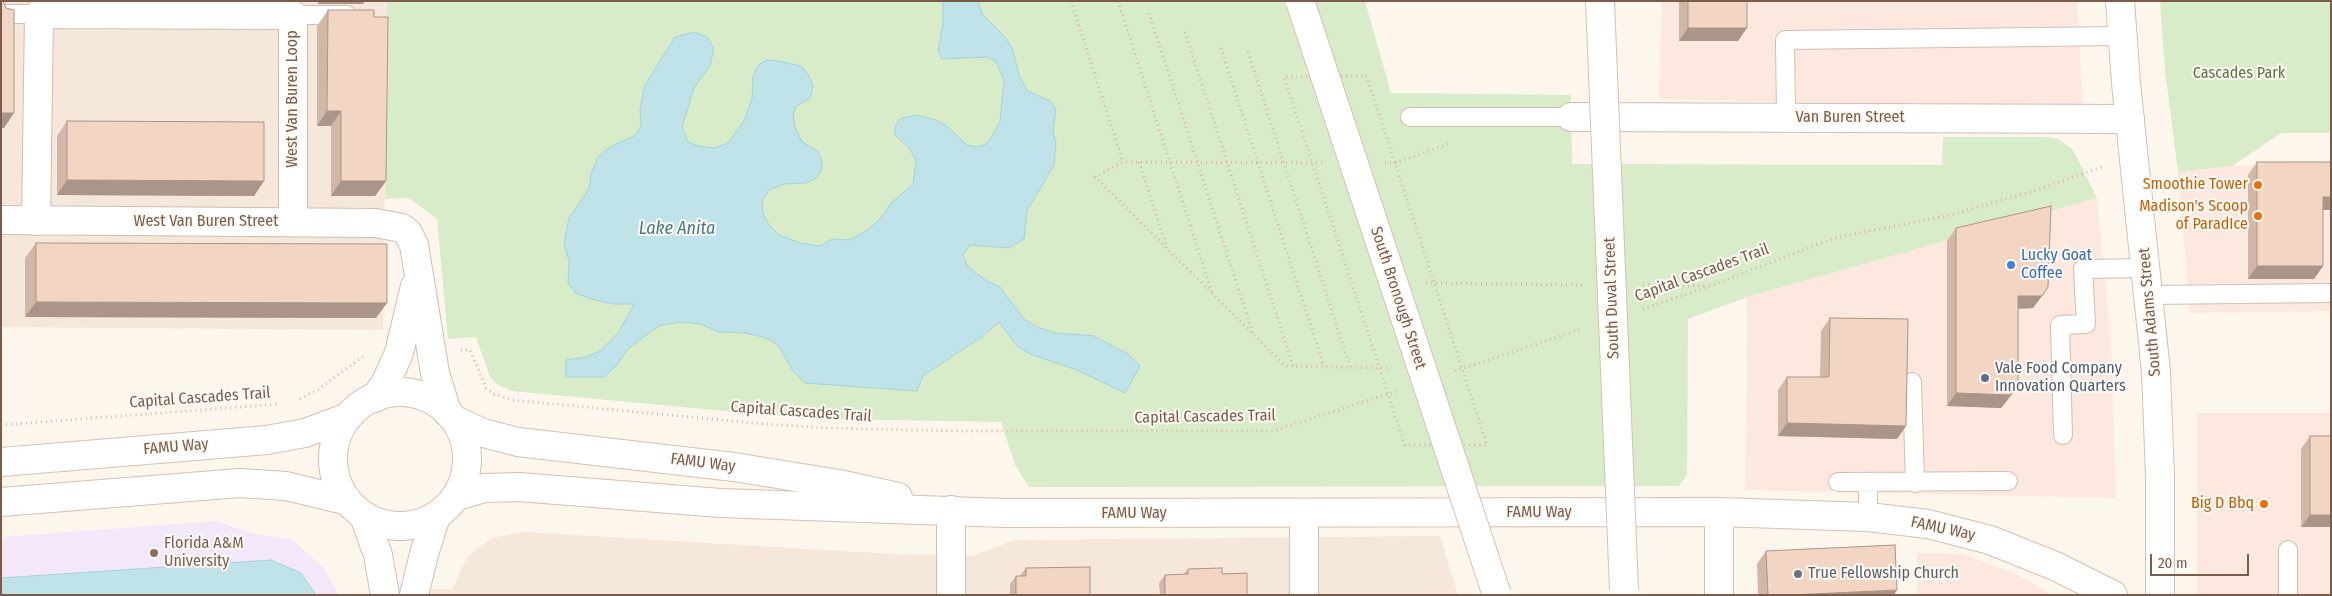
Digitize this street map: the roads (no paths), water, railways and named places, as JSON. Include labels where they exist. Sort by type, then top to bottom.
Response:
[{"type":"street","name":"South Bronough Street","points":[[1300,1],[1497,595]]},
{"type":"street","name":"South Duval Street","points":[[1600,1],[1625,592]]},
{"type":"street","name":"South Adams Street","points":[[2120,1],[2156,372],[2160,476],[2160,595]]},
{"type":"street","name":"West Van Buren Loop","points":[[39,14],[293,15],[293,222]]},
{"type":"street","points":[[36,221],[39,14]]},
{"type":"street","name":"Van Buren Street","points":[[1571,118],[2130,119]]},
{"type":"street","name":"West Van Buren Street","points":[[1,220],[376,223],[394,226],[408,233],[414,245],[417,274]]},
{"type":"street","points":[[374,398],[386,382],[399,354],[417,274]]},
{"type":"street","points":[[417,274],[435,373],[451,416]]},
{"type":"street","name":"FAMU Way","points":[[1,462],[267,440],[305,432],[348,417],[374,398],[400,392],[414,394],[437,404],[451,416],[483,432],[518,442],[771,472],[874,491],[950,510]]},
{"type":"street","name":"FAMU Way","points":[[1,502],[240,483],[286,486],[356,508],[393,526],[408,526],[436,516],[457,496],[466,471],[467,458],[466,445],[451,416]]},
{"type":"street","name":"FAMU Way","points":[[348,417],[335,444],[333,459],[335,474],[356,508]]},
{"type":"street","name":"FAMU Way","points":[[457,496],[484,488],[519,487],[720,503],[1039,514],[1719,512],[1868,517],[1928,524],[1990,540],[2055,566],[2113,595]]},
{"type":"street","points":[[356,508],[378,556],[384,595]]},
{"type":"street","points":[[950,510],[951,595]]},
{"type":"street","points":[[1719,512],[1719,595]]},
{"type":"street","points":[[1304,513],[1304,595]]},
{"type":"street","points":[[414,595],[436,516]]},
{"type":"lane","points":[[1,14],[39,14]]},
{"type":"lane","points":[[293,15],[364,15]]},
{"type":"lane","points":[[1786,118],[1785,40],[2122,36]]},
{"type":"lane","points":[[1410,118],[1571,118]]},
{"type":"lane","points":[[2062,435],[2060,325],[2086,324],[2083,269],[2146,268]]},
{"type":"lane","points":[[2149,295],[2331,293]]},
{"type":"lane","points":[[1912,382],[1915,483]]},
{"type":"lane","points":[[1838,482],[2008,481]]},
{"type":"lane","points":[[1868,482],[1868,517]]},
{"type":"lane","points":[[2288,550],[2288,595]]},
{"type":"water","name":"Lake Anita","points":[[943,1],[978,1],[982,14],[1006,38],[1012,48],[1020,78],[1028,91],[1050,101],[1056,109],[1053,131],[1056,143],[1054,165],[1027,211],[1024,239],[1009,248],[970,245],[963,255],[968,267],[987,281],[1000,287],[1024,319],[1039,328],[1057,333],[1094,336],[1128,354],[1140,366],[1125,393],[1077,370],[1030,354],[1017,346],[999,322],[983,336],[923,376],[917,391],[805,383],[793,371],[778,345],[766,338],[746,333],[719,332],[700,324],[681,322],[661,325],[645,336],[629,348],[616,366],[603,377],[566,377],[566,360],[586,357],[600,351],[619,332],[634,304],[614,304],[591,299],[576,293],[568,283],[569,261],[564,243],[569,218],[589,189],[591,174],[598,157],[610,147],[634,136],[641,126],[640,110],[644,87],[675,37],[694,32],[707,37],[714,48],[710,66],[694,88],[682,127],[688,142],[699,146],[715,148],[728,143],[744,121],[752,99],[753,77],[758,65],[767,60],[778,61],[801,66],[808,74],[813,86],[810,99],[796,106],[793,115],[795,127],[802,142],[818,151],[822,162],[821,172],[815,179],[806,183],[784,184],[769,190],[762,201],[763,213],[769,225],[779,235],[800,243],[820,246],[832,239],[849,240],[866,231],[880,219],[891,203],[913,184],[916,161],[910,149],[895,135],[895,126],[901,118],[916,115],[936,120],[948,127],[967,145],[978,147],[988,143],[994,133],[1000,121],[1004,80],[996,62],[988,57],[942,59],[938,50],[943,24]]},
{"type":"water","points":[[271,560],[301,573],[316,595],[1,595],[1,578]]},
{"type":"place","name":"Smoothie Tower","points":[[2258,185]]},
{"type":"place","name":"Madison's Scoop of ParadIce","points":[[2258,216]]},
{"type":"place","name":"Lucky Goat Coffee","points":[[2011,265]]},
{"type":"place","name":"Vale Food Company Innovation Quarters","points":[[1985,378]]},
{"type":"place","name":"Big D Bbq","points":[[2264,504]]},
{"type":"place","name":"Florida A&M University","points":[[154,553]]},
{"type":"place","name":"True Fellowship Church","points":[[1798,574]]},
{"type":"park label","name":"Cascades Park","points":[[2239,74]]}]
